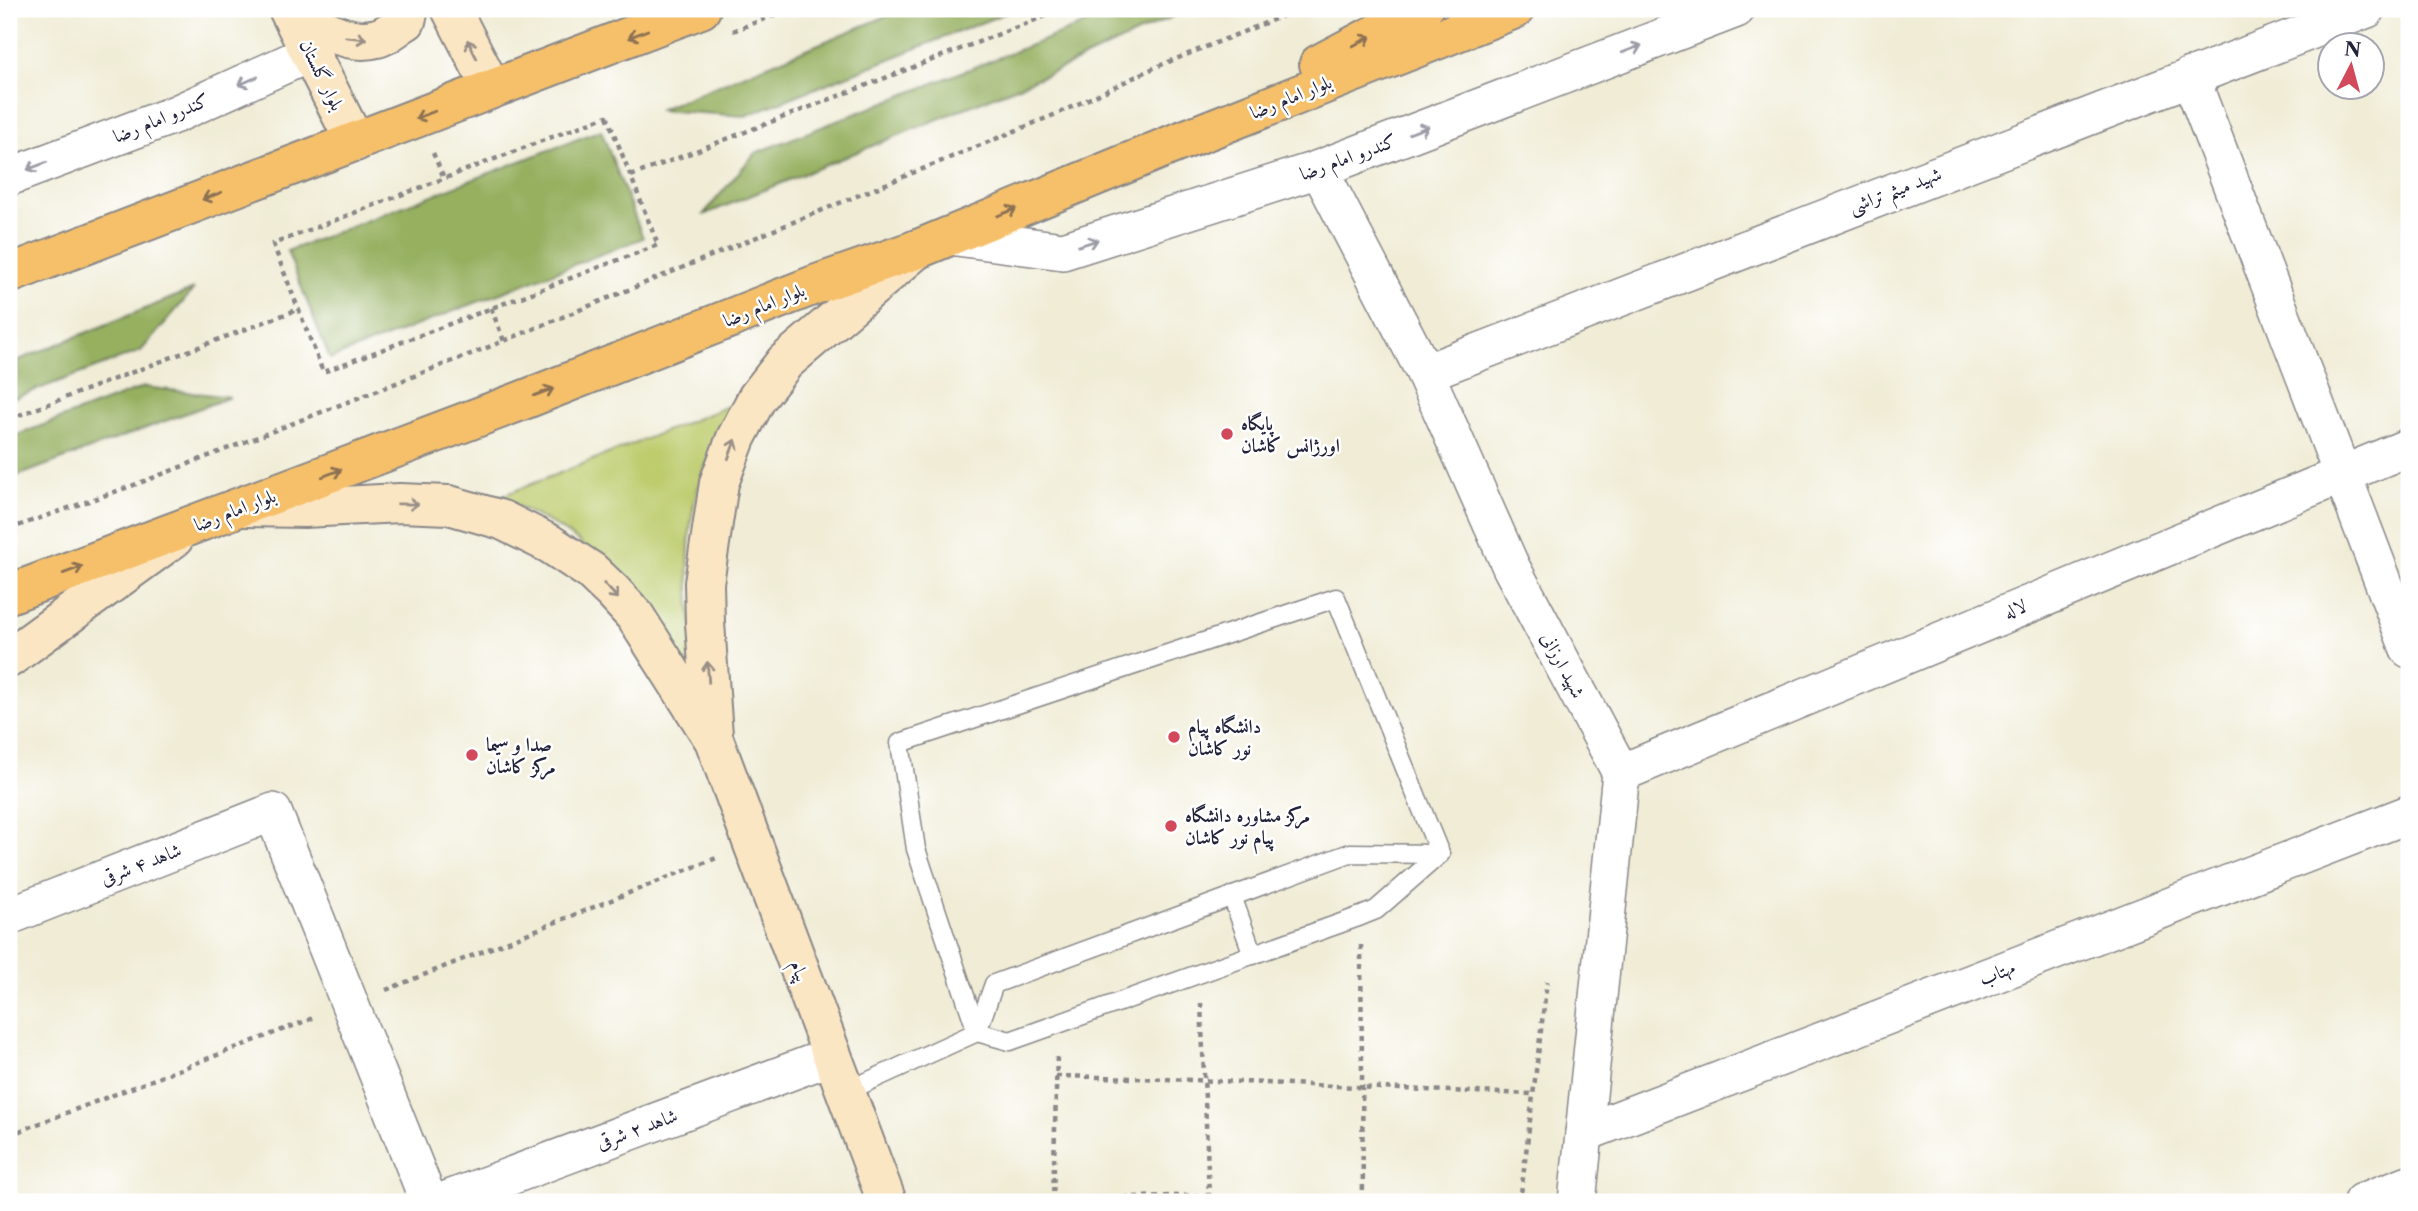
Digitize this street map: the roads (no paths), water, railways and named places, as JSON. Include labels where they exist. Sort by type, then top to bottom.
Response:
[{"type":"main road","name":"بلوار گلستان","points":[[288,9],[355,142]]},
{"type":"main road","points":[[296,9],[309,20],[352,40],[378,38],[406,21],[409,9]]},
{"type":"main road","points":[[451,9],[492,89]]},
{"type":"main road","points":[[9,274],[701,9]]},
{"type":"main road","points":[[1151,153],[1423,9]]},
{"type":"main road","name":"بلوار امام رضا","points":[[9,594],[534,396],[817,284],[933,243],[1151,153],[1516,9]]},
{"type":"main road","points":[[714,740],[704,583],[719,483],[736,438],[757,398],[785,362],[933,243]]},
{"type":"main road","points":[[242,507],[304,509],[400,503],[449,505],[502,520],[550,544],[591,571],[635,617],[714,740]]},
{"type":"main road","points":[[9,658],[190,527]]},
{"type":"main road","name":"پیام","points":[[714,740],[887,1202]]},
{"type":"street","name":"کندرو امام رضا","points":[[933,243],[1063,251],[1319,169],[1735,9]]},
{"type":"street","name":"شهید میثم تراشی","points":[[1425,373],[2367,9]]},
{"type":"street","name":"کندرو امام رضا","points":[[9,177],[176,114],[310,53]]},
{"type":"street","points":[[2190,76],[2409,649]]},
{"type":"street","name":"شهید ارزانی","points":[[1319,169],[1425,373],[1511,567],[1621,773]]},
{"type":"street","name":"لاله","points":[[1621,773],[2409,447]]},
{"type":"street","points":[[1577,1202],[1621,773]]},
{"type":"street","name":"شاهد ۴ شرقی","points":[[9,916],[273,812],[429,1202]]},
{"type":"street","name":"مهتاب","points":[[1584,1133],[2409,814]]},
{"type":"street","name":"شاهد ۲ شرقی","points":[[441,1202],[832,1056]]},
{"type":"street","points":[[2362,1202],[2409,1184]]},
{"type":"lane","points":[[977,1032],[916,849],[900,743],[1336,598],[1440,854]]},
{"type":"lane","points":[[977,1032],[994,984],[1350,853],[1440,854]]},
{"type":"lane","points":[[845,1092],[977,1032],[1010,1041],[1376,910],[1440,854]]},
{"type":"lane","points":[[1231,896],[1253,955]]},
{"type":"place","name":"پایگاه اورژانس کاشان","points":[[1227,434]]},
{"type":"place","name":"دانشگاه پیام نور کاشان","points":[[1174,737]]},
{"type":"place","name":"صدا و سیما مرکز کاشان","points":[[472,755]]},
{"type":"place","name":"مرکز مشاوره دانشگاه پیام نور کاشان","points":[[1171,826]]}]
